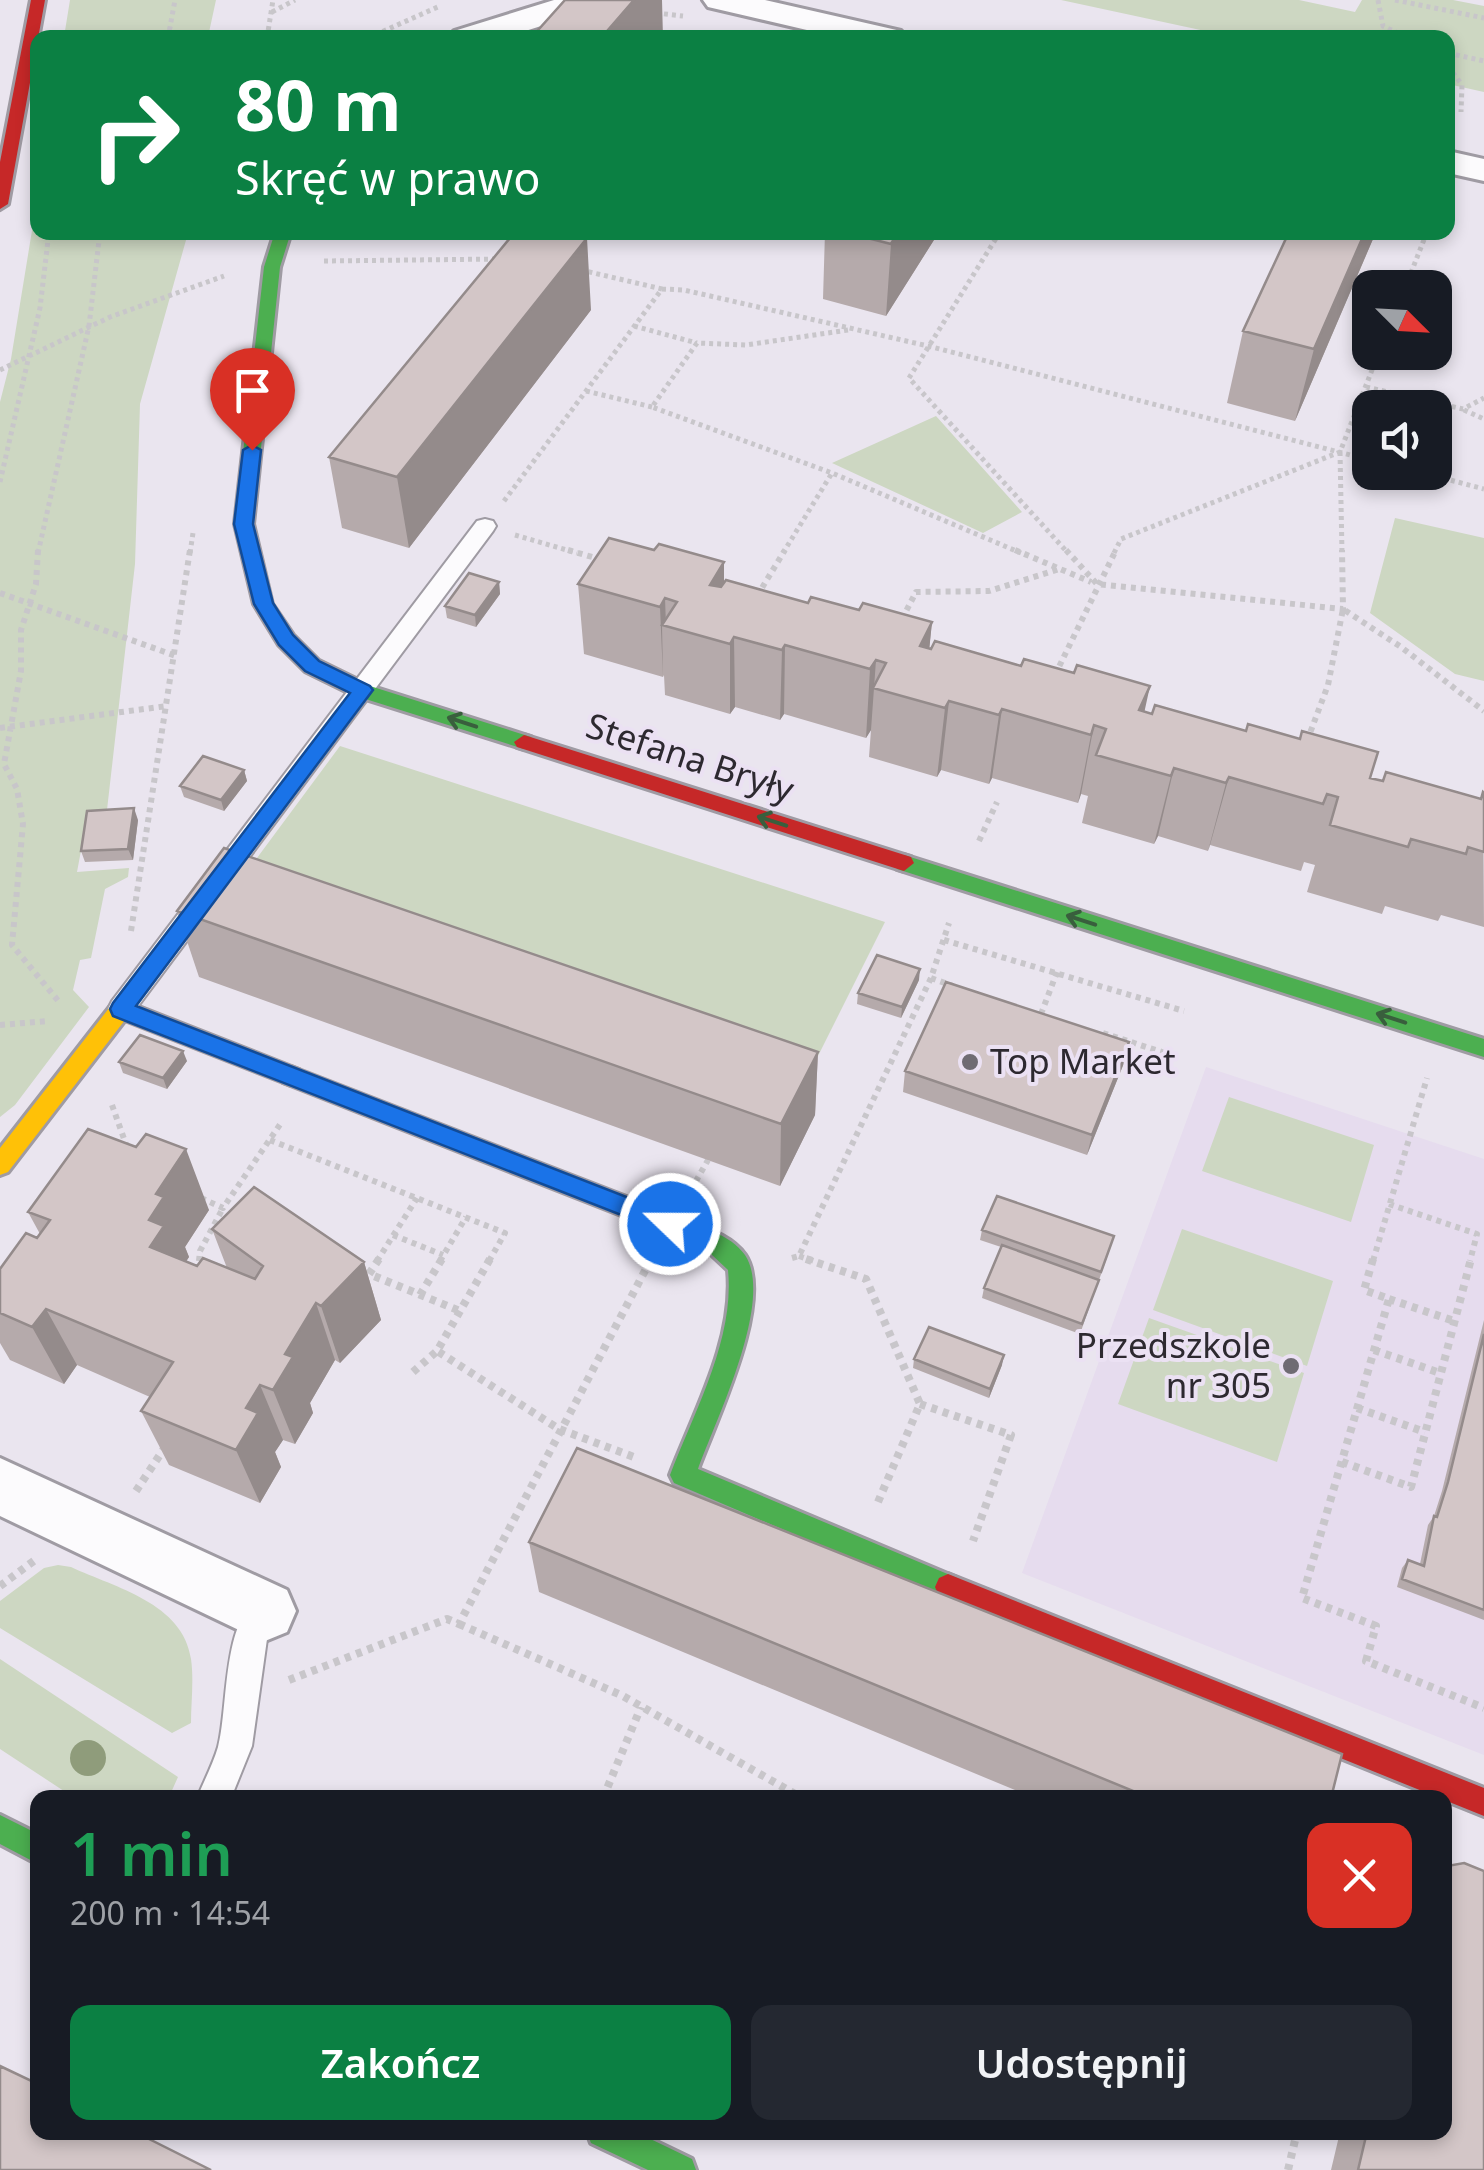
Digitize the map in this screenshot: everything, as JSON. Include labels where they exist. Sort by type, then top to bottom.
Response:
[{"type":"street","points":[[32,30],[38,0]]},
{"type":"street","points":[[492,30],[588,0]]},
{"type":"street","points":[[709,9],[839,30]]},
{"type":"street","points":[[0,204],[30,43]]},
{"type":"street","points":[[1455,164],[1484,170]]},
{"type":"street","name":"Stefana Bryły","points":[[280,240],[272,267],[244,524],[264,604],[286,640],[312,666],[363,690],[1484,1048]]},
{"type":"street","points":[[0,1165],[121,1009],[670,1224],[728,1252],[741,1271],[741,1304],[683,1475],[857,1552],[956,1588],[1484,1802]]},
{"type":"street","points":[[0,1486],[265,1611]]},
{"type":"street","points":[[0,1829],[30,1846]]},
{"type":"street","points":[[619,2140],[681,2170]]},
{"type":"lane","points":[[121,1009],[485,526]]},
{"type":"lane","points":[[217,1790],[236,1746],[250,1635],[265,1611]]},
{"type":"path","points":[[169,30],[175,0]]},
{"type":"path","points":[[268,30],[273,0]]},
{"type":"path","points":[[271,12],[295,0]]},
{"type":"path","points":[[1378,0],[1383,26],[1391,30]]},
{"type":"path","points":[[1395,0],[1484,18]]},
{"type":"path","points":[[386,30],[442,6]]},
{"type":"path","points":[[650,13],[709,9]]},
{"type":"path","points":[[1455,55],[1484,61]]},
{"type":"path","points":[[1455,76],[1462,85],[1461,112]]},
{"type":"path","points":[[0,482],[40,308],[48,240]]},
{"type":"path","points":[[70,1020],[53,990],[20,961],[12,945],[23,824],[17,789],[4,764],[4,728],[20,671],[21,630],[30,604],[89,326],[99,240]]},
{"type":"path","points":[[995,240],[909,378],[1097,584]]},
{"type":"path","points":[[1412,270],[1424,240]]},
{"type":"path","points":[[322,280],[328,247]]},
{"type":"path","points":[[324,261],[517,259]]},
{"type":"path","points":[[572,268],[928,346],[1352,455]]},
{"type":"path","points":[[0,370],[28,353],[146,302],[231,274],[228,293]]},
{"type":"path","points":[[600,559],[485,526],[662,289]]},
{"type":"path","points":[[634,326],[697,343],[746,344],[855,329]]},
{"type":"path","points":[[652,406],[697,343]]},
{"type":"path","points":[[1306,742],[1328,685],[1343,609],[1340,452],[1372,370]]},
{"type":"path","points":[[1365,387],[1463,409],[1484,419]]},
{"type":"path","points":[[586,390],[652,406],[832,473],[1097,584],[1343,609],[1401,647],[1484,711]]},
{"type":"path","points":[[1463,409],[1484,398]]},
{"type":"path","points":[[1049,687],[1121,539],[1340,452]]},
{"type":"path","points":[[753,603],[832,473]]},
{"type":"path","points":[[1452,480],[1484,489]]},
{"type":"path","points":[[130,931],[195,522]]},
{"type":"path","points":[[899,625],[916,592],[974,596],[1018,586],[1060,569]]},
{"type":"path","points":[[0,593],[176,656]]},
{"type":"path","points":[[4,728],[168,706]]},
{"type":"path","points":[[799,1256],[931,978],[962,882],[997,802]]},
{"type":"path","points":[[981,835],[1000,841]]},
{"type":"path","points":[[944,940],[1184,1011]]},
{"type":"path","points":[[1041,1014],[1057,972]]},
{"type":"path","points":[[931,978],[968,990]]},
{"type":"path","points":[[1023,1008],[1059,1020]]},
{"type":"path","points":[[0,1025],[70,1020],[82,1026],[134,1168]]},
{"type":"path","points":[[1096,1031],[1168,1054]]},
{"type":"path","points":[[1440,1034],[1364,1290],[1454,1322]]},
{"type":"path","points":[[203,1287],[198,1275],[200,1251],[223,1208],[310,1081]]},
{"type":"path","points":[[270,1140],[504,1233],[437,1351],[413,1372]]},
{"type":"path","points":[[458,1624],[559,1429],[708,1160]]},
{"type":"path","points":[[187,1192],[223,1208]]},
{"type":"path","points":[[232,1195],[248,1207]]},
{"type":"path","points":[[368,1274],[417,1198]]},
{"type":"path","points":[[1342,1462],[1411,1487],[1480,1236],[1389,1204]]},
{"type":"path","points":[[420,1295],[466,1217]]},
{"type":"path","points":[[393,1235],[443,1256]]},
{"type":"path","points":[[741,1271],[799,1256],[866,1279],[920,1404],[857,1552]]},
{"type":"path","points":[[356,1272],[460,1311]]},
{"type":"path","points":[[1390,1299],[1302,1598],[1376,1626],[1366,1662],[1484,1708]]},
{"type":"path","points":[[1374,1350],[1440,1373]]},
{"type":"path","points":[[437,1351],[559,1429],[683,1475]]},
{"type":"path","points":[[920,1404],[1012,1435],[956,1588]]},
{"type":"path","points":[[1357,1408],[1425,1432]]},
{"type":"path","points":[[0,1586],[50,1549]]},
{"type":"path","points":[[242,1699],[447,1619],[641,1706],[788,1790]]},
{"type":"path","points":[[607,1790],[641,1706]]},
{"type":"path","points":[[1288,2170],[1295,2140]]},
{"type":"shaded area","name":"Przedszkole nr 305","points":[[1206,1067],[1484,1159],[1484,1755],[1022,1573]]},
{"type":"green space","points":[[70,0],[216,0],[210,30],[65,30]]},
{"type":"green space","points":[[1061,0],[1299,0],[1355,12],[1362,0],[1453,0],[1484,6],[1484,92],[1455,86],[1455,30],[1200,30]]},
{"type":"green space","points":[[30,240],[186,240],[140,404],[135,564],[107,810],[88,813],[77,872],[129,868],[128,877],[105,889],[91,958],[80,960],[73,990],[89,1007],[15,1105],[0,1117],[0,402]]},
{"type":"green space","points":[[936,416],[1022,512],[983,533],[832,463]]},
{"type":"green space","points":[[1395,518],[1484,538],[1484,681],[1455,674],[1370,613]]},
{"type":"green space","points":[[340,746],[885,922],[801,1090],[231,893]]},
{"type":"green space","points":[[1229,1097],[1374,1145],[1351,1222],[1202,1171]]},
{"type":"green space","points":[[1182,1229],[1333,1281],[1307,1366],[1153,1310]]},
{"type":"green space","points":[[1149,1318],[1304,1373],[1277,1462],[1118,1404]]},
{"type":"green space","points":[[58,1565],[145,1600],[175,1624],[191,1659],[191,1723],[172,1733],[0,1628],[0,1601],[44,1568]]},
{"type":"green space","points":[[0,1659],[178,1777],[172,1790],[62,1790],[0,1749]]},
{"type":"building","points":[[565,0],[634,0],[608,30],[538,30]]},
{"type":"building","points":[[508,240],[585,240],[397,477],[329,457]]},
{"type":"building","points":[[1285,240],[1362,240],[1314,349],[1243,331]]},
{"type":"building","points":[[609,538],[654,550],[659,544],[724,562],[710,585],[721,587],[726,580],[808,603],[811,597],[859,610],[863,603],[932,622],[920,646],[931,649],[935,641],[1021,666],[1024,659],[1074,673],[1077,665],[1150,686],[1139,710],[1152,714],[1155,705],[1246,731],[1248,724],[1300,739],[1302,731],[1378,752],[1370,778],[1383,781],[1386,772],[1481,799],[1483,792],[1484,852],[1468,847],[1466,854],[1411,839],[1408,847],[1330,825],[1338,797],[1327,794],[1323,804],[1229,777],[1226,783],[1174,768],[1171,776],[1096,755],[1106,729],[1094,725],[1091,735],[1002,709],[999,715],[949,701],[945,708],[873,688],[886,663],[876,660],[870,669],[785,645],[782,650],[734,637],[730,644],[662,625],[677,602],[665,598],[660,607],[578,584]]},
{"type":"building","points":[[469,573],[499,582],[475,615],[445,606]]},
{"type":"building","points":[[203,756],[244,770],[221,800],[180,786]]},
{"type":"building","points":[[134,808],[128,849],[81,851],[87,811]]},
{"type":"building","points":[[224,848],[818,1052],[781,1124],[177,911]]},
{"type":"building","points":[[877,955],[920,969],[902,1007],[858,993]]},
{"type":"building","points":[[946,982],[1129,1042],[1092,1135],[905,1071]]},
{"type":"building","points":[[140,1035],[183,1051],[163,1078],[119,1062]]},
{"type":"building","points":[[88,1129],[136,1147],[146,1134],[186,1149],[156,1194],[164,1197],[149,1220],[164,1226],[150,1247],[197,1266],[203,1258],[255,1279],[263,1266],[212,1229],[254,1187],[364,1262],[321,1306],[316,1303],[285,1354],[293,1357],[273,1390],[260,1385],[246,1408],[258,1413],[236,1450],[141,1411],[173,1362],[46,1309],[32,1327],[0,1313],[0,1269],[26,1233],[37,1238],[50,1220],[28,1212]]},
{"type":"building","points":[[997,1196],[1114,1236],[1101,1272],[982,1230]]},
{"type":"building","points":[[1002,1245],[1099,1280],[1082,1324],[984,1288]]},
{"type":"building","points":[[929,1327],[1004,1355],[990,1389],[914,1359]]},
{"type":"building","points":[[1484,1334],[1484,1610],[1402,1579],[1408,1560],[1424,1566]]},
{"type":"building","points":[[577,1448],[1342,1754],[1333,1790],[1131,1790],[529,1542]]},
{"type":"building","points":[[1464,1863],[1484,1871],[1484,2170],[1358,2170],[1365,2140],[1452,2140],[1452,1865]]},
{"type":"building","points":[[0,2066],[30,2080],[30,2140],[151,2140],[211,2170],[0,2170]]},
{"type":"traffic: fast","points":[[280,240],[272,267],[244,524],[263,604],[286,640],[312,666],[363,691],[524,742]]},
{"type":"traffic: fast","points":[[904,863],[1484,1048]]},
{"type":"traffic: fast","points":[[291,1076],[670,1224],[728,1253],[740,1269],[739,1312],[722,1371],[683,1475],[948,1587]]},
{"type":"traffic: fast","points":[[0,1829],[30,1846]]},
{"type":"traffic: fast","points":[[619,2140],[681,2170]]},
{"type":"traffic: slow","points":[[0,1165],[121,1009],[291,1076]]},
{"type":"traffic: jam","points":[[32,30],[38,0]]},
{"type":"traffic: jam","points":[[0,204],[30,43]]},
{"type":"traffic: jam","points":[[524,742],[904,863]]},
{"type":"traffic: jam","points":[[948,1587],[1484,1802]]},
{"type":"place","name":"Top Market","points":[[970,1062]]},
{"type":"place","name":"Przedszkole nr 305","points":[[1291,1366]]},
{"type":"route","points":[[252,450],[244,524],[264,604],[286,640],[312,666],[363,690],[121,1009],[670,1224]]}]
